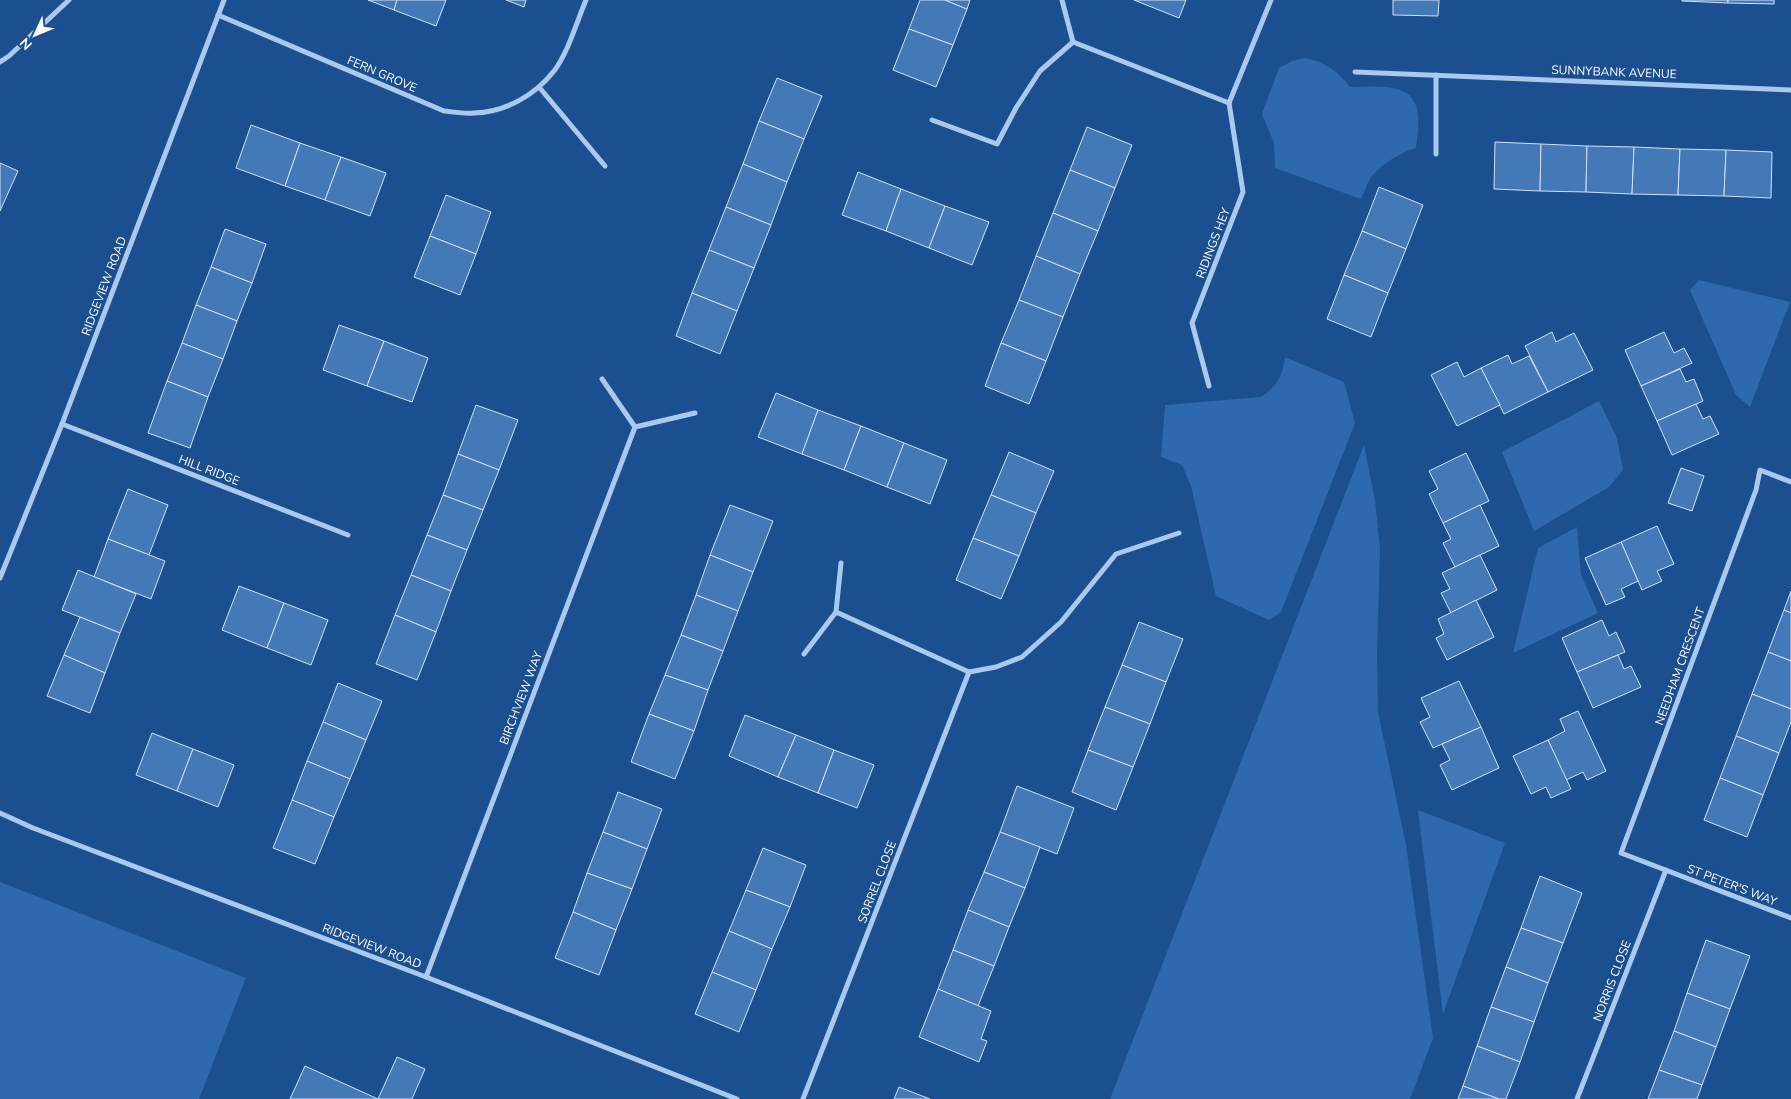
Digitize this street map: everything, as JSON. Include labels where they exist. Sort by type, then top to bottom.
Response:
[{"type":"street","points":[[0,62],[9,56],[69,0]]},
{"type":"street","name":"RIDGEVIEW ROAD","points":[[0,578],[62,424],[224,0]]},
{"type":"street","name":"FERN GROVE","points":[[218,15],[444,111],[475,114],[506,108],[534,92],[539,87],[555,70],[570,41],[586,0]]},
{"type":"street","points":[[1062,0],[1073,42]]},
{"type":"street","points":[[1073,42],[1229,103],[1271,0]]},
{"type":"street","points":[[932,120],[997,144],[1016,108],[1040,71],[1073,42]]},
{"type":"street","name":"SUNNYBANK AVENUE","points":[[1356,72],[1791,90]]},
{"type":"street","points":[[1436,75],[1436,154]]},
{"type":"street","points":[[539,87],[605,166]]},
{"type":"street","name":"RIDINGS HEY","points":[[1209,386],[1192,323],[1243,192],[1229,103]]},
{"type":"street","points":[[602,378],[635,427],[695,413]]},
{"type":"street","name":"HILL RIDGE","points":[[62,424],[348,535]]},
{"type":"street","name":"BIRCHVIEW WAY","points":[[426,977],[635,427]]},
{"type":"street","name":"NEEDHAM CRESCENT","points":[[1666,870],[1621,853],[1756,490],[1760,470],[1791,482]]},
{"type":"street","points":[[836,612],[969,672],[996,667],[1022,657],[1061,622],[1116,554],[1179,533]]},
{"type":"street","points":[[804,654],[836,612],[841,563]]},
{"type":"street","name":"SORREL CLOSE","points":[[803,1099],[969,672]]},
{"type":"street","name":"RIDGEVIEW ROAD","points":[[0,813],[33,828],[426,977],[737,1099]]},
{"type":"street","name":"ST PETER'S WAY","points":[[1666,870],[1791,918]]},
{"type":"street","name":"NORRIS CLOSE","points":[[1577,1099],[1666,870]]},
{"type":"shaded area","points":[[1305,58],[1330,68],[1341,76],[1350,87],[1393,88],[1403,91],[1411,97],[1416,105],[1418,132],[1416,148],[1392,159],[1376,171],[1361,199],[1275,168],[1274,143],[1262,114],[1279,68],[1292,61]]},
{"type":"shaded area","points":[[1699,280],[1790,302],[1750,407],[1736,395],[1690,290]]},
{"type":"shaded area","points":[[1285,357],[1344,382],[1355,423],[1281,612],[1269,620],[1216,596],[1191,486],[1182,465],[1161,457],[1165,405],[1261,397],[1278,380]]},
{"type":"shaded area","points":[[1599,401],[1617,438],[1623,470],[1609,487],[1534,531],[1502,452]]},
{"type":"shaded area","points":[[1364,445],[1375,500],[1380,549],[1377,652],[1378,712],[1406,845],[1433,1038],[1410,1099],[1110,1099]]},
{"type":"shaded area","points":[[1577,527],[1581,575],[1598,613],[1513,653],[1538,548]]},
{"type":"shaded area","points":[[1418,810],[1505,843],[1443,1014]]},
{"type":"shaded area","points":[[0,882],[246,978],[199,1099],[0,1099]]},
{"type":"building","points":[[368,0],[397,0],[394,10]]},
{"type":"building","points":[[397,0],[446,0],[436,26],[394,10]]},
{"type":"building","points":[[506,0],[526,0],[524,7]]},
{"type":"building","points":[[920,0],[945,0],[967,9],[953,45],[909,29]]},
{"type":"building","points":[[945,0],[970,0],[967,9]]},
{"type":"building","points":[[1134,0],[1186,0],[1179,18]]},
{"type":"building","points":[[1393,0],[1439,0],[1438,16],[1393,15]]},
{"type":"building","points":[[1728,0],[1728,3],[1682,1]]},
{"type":"building","points":[[1728,0],[1774,0],[1774,4],[1728,3]]},
{"type":"building","points":[[909,29],[953,45],[936,87],[893,70]]},
{"type":"building","points":[[777,78],[822,96],[804,139],[759,121]]},
{"type":"building","points":[[759,121],[804,139],[787,182],[743,164]]},
{"type":"building","points":[[251,125],[300,143],[285,186],[236,168]]},
{"type":"building","points":[[1087,127],[1132,145],[1115,188],[1070,170]]},
{"type":"building","points":[[1495,142],[1541,144],[1540,191],[1494,189]]},
{"type":"building","points":[[300,143],[341,157],[325,200],[285,186]]},
{"type":"building","points":[[1541,144],[1587,146],[1586,192],[1540,191]]},
{"type":"building","points":[[1587,146],[1634,147],[1632,194],[1586,192]]},
{"type":"building","points":[[1634,147],[1680,149],[1678,195],[1632,194]]},
{"type":"building","points":[[1680,149],[1726,150],[1724,196],[1678,195]]},
{"type":"building","points":[[1726,150],[1772,152],[1771,198],[1724,196]]},
{"type":"building","points":[[341,157],[386,173],[370,216],[325,200]]},
{"type":"building","points":[[0,163],[18,171],[0,211]]},
{"type":"building","points":[[743,164],[787,182],[771,225],[726,207]]},
{"type":"building","points":[[1070,170],[1115,188],[1098,231],[1053,213]]},
{"type":"building","points":[[858,172],[901,189],[886,231],[842,215]]},
{"type":"building","points":[[1379,187],[1423,205],[1406,249],[1362,231]]},
{"type":"building","points":[[901,189],[945,206],[929,248],[886,231]]},
{"type":"building","points":[[446,195],[491,212],[476,254],[430,236]]},
{"type":"building","points":[[945,206],[989,222],[972,265],[929,248]]},
{"type":"building","points":[[726,207],[771,225],[754,268],[709,250]]},
{"type":"building","points":[[1053,213],[1098,231],[1080,274],[1036,256]]},
{"type":"building","points":[[225,229],[266,244],[252,283],[211,267]]},
{"type":"building","points":[[1362,231],[1406,249],[1388,293],[1344,275]]},
{"type":"building","points":[[430,236],[476,254],[460,295],[414,277]]},
{"type":"building","points":[[709,250],[754,268],[737,311],[692,293]]},
{"type":"building","points":[[1036,256],[1080,274],[1063,317],[1019,300]]},
{"type":"building","points":[[211,267],[252,283],[237,321],[196,305]]},
{"type":"building","points":[[1344,275],[1388,293],[1371,337],[1327,319]]},
{"type":"building","points":[[692,293],[737,311],[720,354],[676,336]]},
{"type":"building","points":[[1019,300],[1063,317],[1046,361],[1001,343]]},
{"type":"building","points":[[196,305],[237,321],[223,359],[182,343]]},
{"type":"building","points":[[339,325],[384,341],[367,386],[323,370]]},
{"type":"building","points":[[1552,332],[1556,342],[1574,333],[1593,370],[1548,392],[1525,346]]},
{"type":"building","points":[[1664,332],[1674,353],[1684,348],[1692,363],[1641,386],[1625,350]]},
{"type":"building","points":[[384,341],[428,358],[412,402],[367,386]]},
{"type":"building","points":[[182,343],[223,359],[208,397],[167,381]]},
{"type":"building","points":[[1001,343],[1046,361],[1029,404],[985,386]]},
{"type":"building","points":[[1508,355],[1512,364],[1529,356],[1548,392],[1504,414],[1481,368]]},
{"type":"building","points":[[1457,362],[1464,377],[1481,368],[1500,405],[1457,426],[1431,375]]},
{"type":"building","points":[[1680,369],[1686,382],[1694,379],[1703,401],[1657,421],[1641,386]]},
{"type":"building","points":[[167,381],[208,397],[190,448],[148,433]]},
{"type":"building","points":[[776,393],[818,410],[802,454],[758,437]]},
{"type":"building","points":[[1696,404],[1703,419],[1710,416],[1719,434],[1672,455],[1657,421]]},
{"type":"building","points":[[476,405],[518,420],[499,470],[458,454]]},
{"type":"building","points":[[818,410],[861,426],[844,470],[802,454]]},
{"type":"building","points":[[861,426],[904,443],[887,487],[844,470]]},
{"type":"building","points":[[904,443],[947,460],[930,504],[887,487]]},
{"type":"building","points":[[1009,452],[1054,471],[1036,513],[991,495]]},
{"type":"building","points":[[1466,453],[1489,501],[1443,523],[1429,494],[1438,489],[1429,471]]},
{"type":"building","points":[[458,454],[499,470],[483,510],[443,495]]},
{"type":"building","points":[[1681,468],[1704,476],[1692,511],[1668,503]]},
{"type":"building","points":[[128,489],[168,505],[149,555],[108,539]]},
{"type":"building","points":[[443,495],[483,510],[467,550],[427,535]]},
{"type":"building","points":[[991,495],[1036,513],[1019,556],[973,538]]},
{"type":"building","points":[[730,505],[773,521],[753,572],[710,555]]},
{"type":"building","points":[[1480,505],[1499,546],[1455,567],[1443,543],[1451,539],[1443,523]]},
{"type":"building","points":[[1657,526],[1674,564],[1657,571],[1662,581],[1642,590],[1621,542]]},
{"type":"building","points":[[427,535],[467,550],[451,591],[411,575]]},
{"type":"building","points":[[973,538],[1019,556],[1001,599],[956,580]]},
{"type":"building","points":[[108,539],[165,561],[151,599],[94,577]]},
{"type":"building","points":[[1621,542],[1638,581],[1621,589],[1625,597],[1606,605],[1585,558]]},
{"type":"building","points":[[710,555],[753,572],[738,611],[696,595]]},
{"type":"building","points":[[1480,555],[1497,590],[1451,613],[1441,593],[1450,589],[1442,573]]},
{"type":"building","points":[[78,570],[136,594],[120,633],[62,610]]},
{"type":"building","points":[[411,575],[451,591],[436,632],[395,615]]},
{"type":"building","points":[[239,586],[284,603],[267,648],[222,630]]},
{"type":"building","points":[[1791,591],[1791,613],[1784,610]]},
{"type":"building","points":[[696,595],[738,611],[723,651],[681,635]]},
{"type":"building","points":[[1476,600],[1494,637],[1447,660],[1436,638],[1444,634],[1438,619]]},
{"type":"building","points":[[284,603],[328,620],[311,665],[267,648]]},
{"type":"building","points":[[1784,610],[1791,613],[1791,661],[1768,652]]},
{"type":"building","points":[[395,615],[436,632],[417,680],[376,664]]},
{"type":"building","points":[[80,617],[120,633],[105,673],[64,655]]},
{"type":"building","points":[[1602,620],[1609,636],[1616,632],[1625,652],[1577,672],[1562,638]]},
{"type":"building","points":[[1139,622],[1183,639],[1166,682],[1122,665]]},
{"type":"building","points":[[681,635],[723,651],[708,690],[665,675]]},
{"type":"building","points":[[1768,652],[1791,661],[1791,709],[1752,694]]},
{"type":"building","points":[[64,655],[105,673],[90,713],[47,696]]},
{"type":"building","points":[[1618,655],[1624,669],[1631,666],[1641,687],[1593,708],[1577,672]]},
{"type":"building","points":[[1122,665],[1166,682],[1150,724],[1105,707]]},
{"type":"building","points":[[665,675],[708,690],[694,731],[649,714]]},
{"type":"building","points":[[1459,681],[1481,727],[1433,748],[1420,722],[1430,717],[1421,698]]},
{"type":"building","points":[[338,683],[382,701],[366,740],[323,722]]},
{"type":"building","points":[[1752,694],[1791,709],[1791,722],[1779,753],[1736,736]]},
{"type":"building","points":[[1105,707],[1150,724],[1133,767],[1088,750]]},
{"type":"building","points":[[1578,711],[1606,771],[1587,780],[1583,772],[1566,780],[1548,740],[1565,731],[1560,719]]},
{"type":"building","points":[[649,714],[694,731],[675,779],[631,762]]},
{"type":"building","points":[[745,715],[796,735],[778,777],[729,756]]},
{"type":"building","points":[[323,722],[366,740],[350,779],[307,761]]},
{"type":"building","points":[[1481,727],[1499,768],[1452,790],[1440,765],[1450,760],[1442,744]]},
{"type":"building","points":[[152,733],[193,749],[177,791],[136,775]]},
{"type":"building","points":[[796,735],[834,750],[818,793],[778,777]]},
{"type":"building","points":[[1736,736],[1779,753],[1763,795],[1720,778]]},
{"type":"building","points":[[1548,740],[1571,789],[1551,798],[1546,787],[1531,794],[1513,756]]},
{"type":"building","points":[[193,749],[234,765],[218,807],[177,791]]},
{"type":"building","points":[[834,750],[874,765],[857,808],[818,793]]},
{"type":"building","points":[[1088,750],[1133,767],[1116,810],[1072,792]]},
{"type":"building","points":[[307,761],[350,779],[334,817],[292,800]]},
{"type":"building","points":[[1720,778],[1763,795],[1747,837],[1704,820]]},
{"type":"building","points":[[1017,786],[1074,808],[1057,854],[1000,832]]},
{"type":"building","points":[[618,792],[662,809],[647,849],[603,832]]},
{"type":"building","points":[[292,800],[334,817],[315,864],[273,848]]},
{"type":"building","points":[[603,832],[647,849],[632,889],[587,873]]},
{"type":"building","points":[[1000,832],[1040,847],[1025,888],[984,872]]},
{"type":"building","points":[[763,848],[806,865],[790,907],[746,890]]},
{"type":"building","points":[[984,872],[1025,888],[1009,927],[968,910]]},
{"type":"building","points":[[587,873],[632,889],[616,930],[573,912]]},
{"type":"building","points":[[1540,876],[1582,893],[1563,943],[1521,928]]},
{"type":"building","points":[[746,890],[790,907],[772,949],[729,931]]},
{"type":"building","points":[[968,910],[1009,927],[994,966],[953,950]]},
{"type":"building","points":[[573,912],[616,930],[599,975],[555,958]]},
{"type":"building","points":[[1521,928],[1563,943],[1548,983],[1506,967]]},
{"type":"building","points":[[729,931],[772,949],[756,990],[712,972]]},
{"type":"building","points":[[1706,940],[1750,956],[1730,1009],[1687,993]]},
{"type":"building","points":[[953,950],[994,966],[978,1006],[938,989]]},
{"type":"building","points":[[1506,967],[1548,983],[1534,1022],[1491,1007]]},
{"type":"building","points":[[712,972],[756,990],[739,1032],[695,1014]]},
{"type":"building","points":[[938,989],[991,1011],[981,1039],[987,1041],[979,1062],[919,1037]]},
{"type":"building","points":[[1687,993],[1730,1009],[1716,1047],[1674,1031]]},
{"type":"building","points":[[1491,1007],[1534,1022],[1520,1062],[1477,1046]]},
{"type":"building","points":[[1674,1031],[1716,1047],[1702,1085],[1659,1070]]},
{"type":"building","points":[[1477,1046],[1520,1062],[1506,1099],[1499,1099],[1463,1086]]},
{"type":"building","points":[[397,1057],[425,1069],[412,1099],[378,1099]]},
{"type":"building","points":[[305,1066],[378,1099],[290,1099]]},
{"type":"building","points":[[1659,1070],[1702,1085],[1697,1099],[1648,1099]]},
{"type":"building","points":[[1463,1086],[1499,1099],[1458,1099]]},
{"type":"building","points":[[899,1087],[930,1099],[894,1099]]}]
